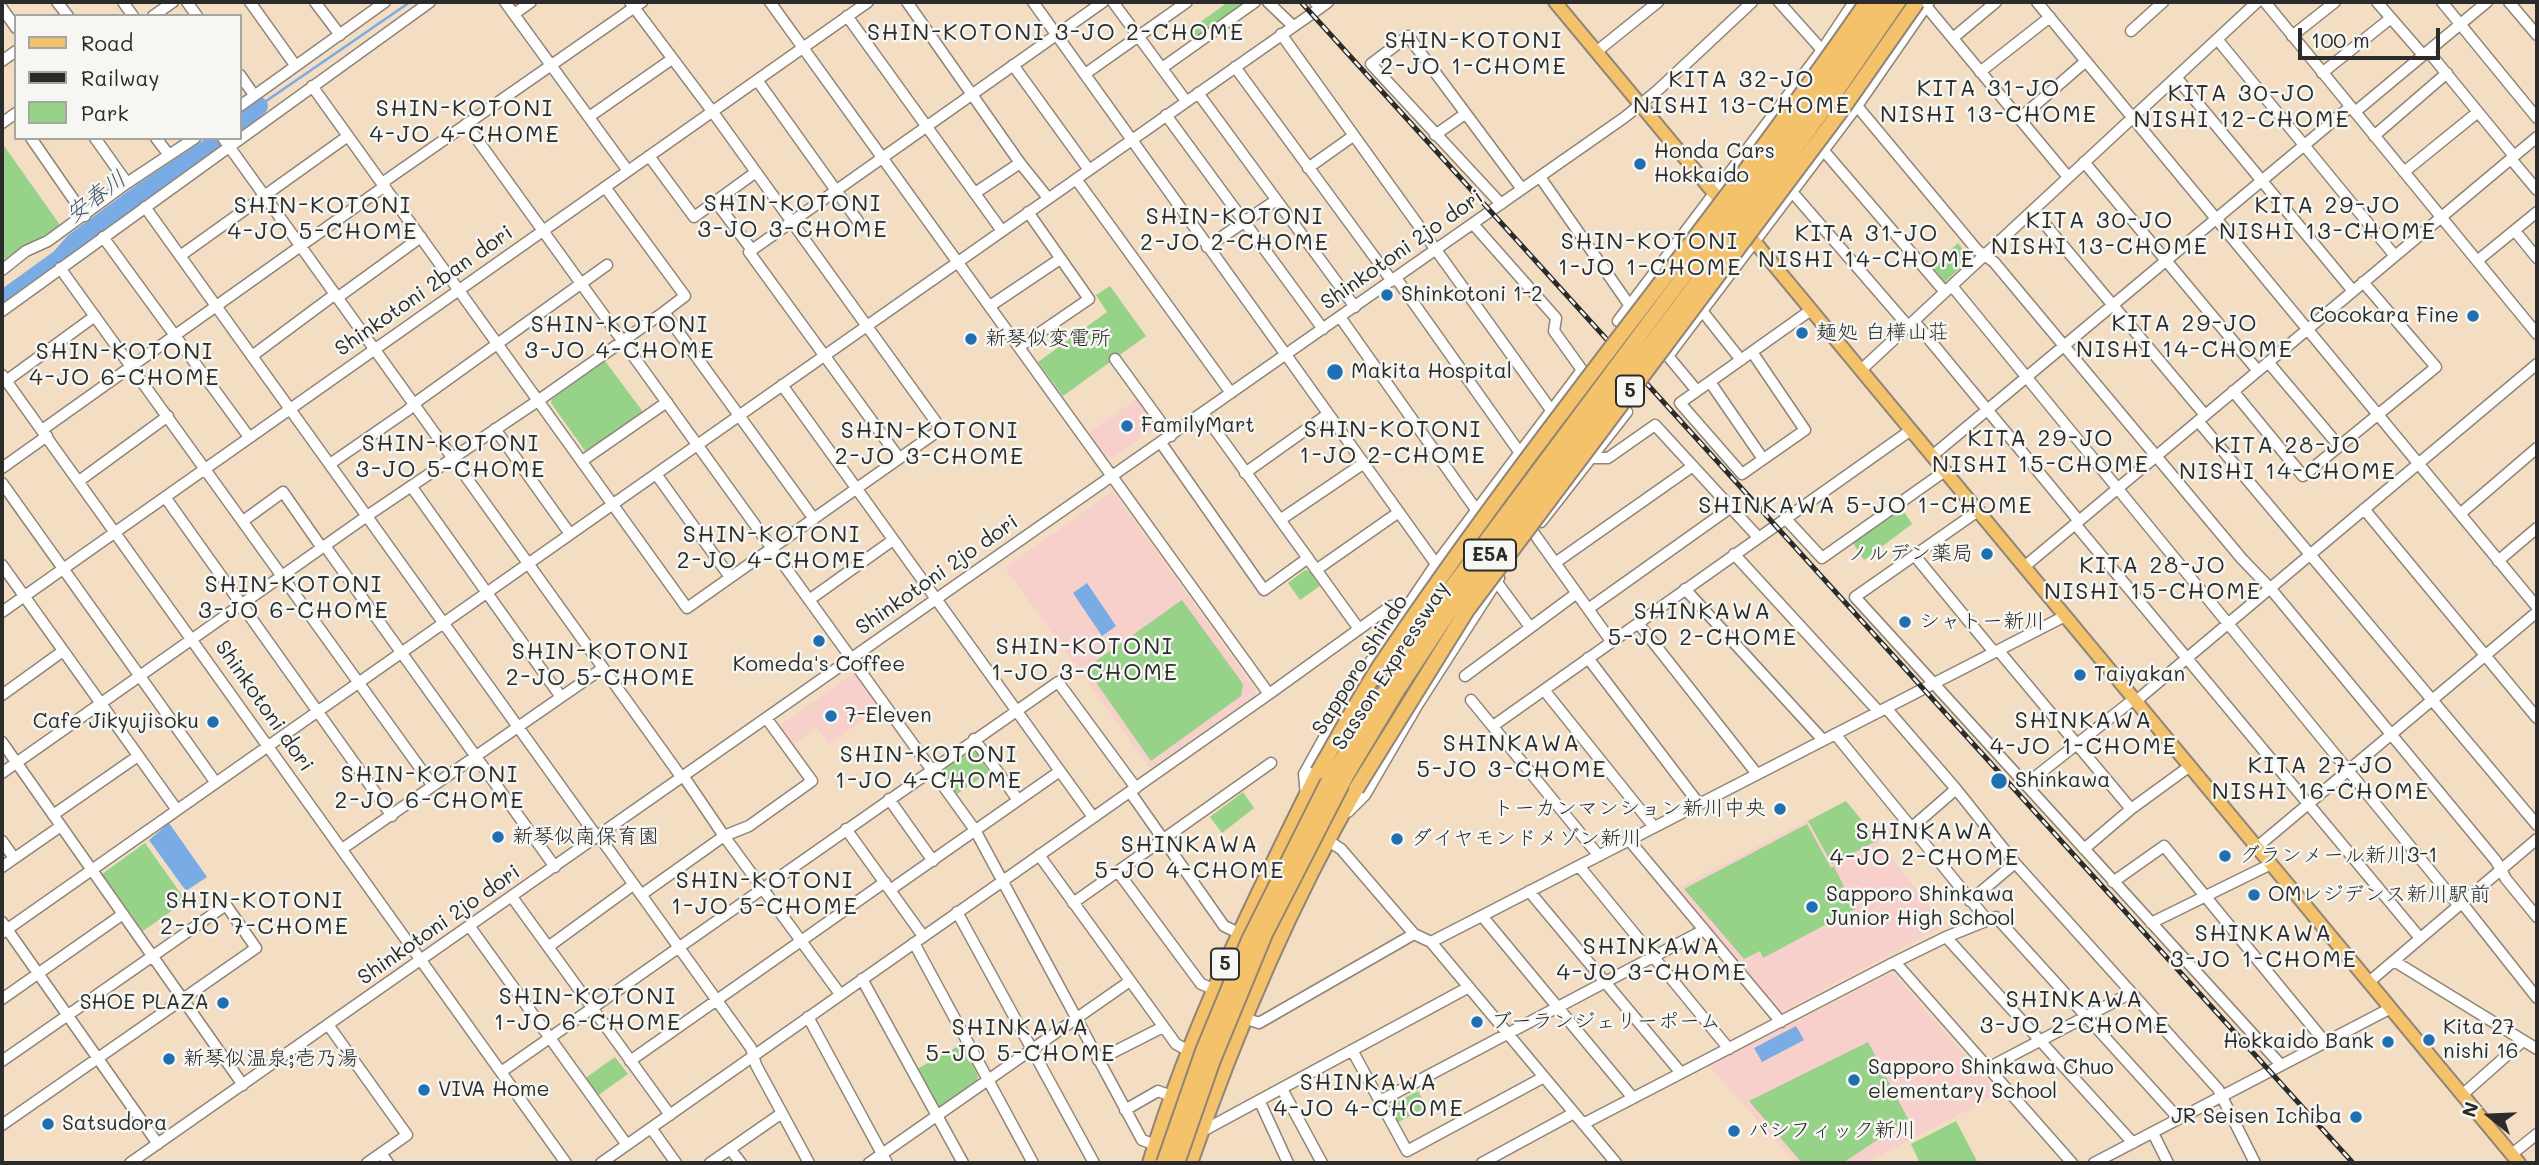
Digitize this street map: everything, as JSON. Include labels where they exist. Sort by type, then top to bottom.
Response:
[{"type":"highway","name":"Sapporo Shindo","points":[[1153,1159],[1214,989],[1239,933],[1318,772],[1387,656],[1439,582],[1812,82],[1867,2]]},
{"type":"highway","name":"Sasson Expressway","points":[[1153,1159],[1203,1051],[1249,940],[1337,767],[1449,591],[1820,93],[1882,2]]},
{"type":"highway","name":"Sasson Expressway","points":[[1178,1163],[1213,1060],[1265,934],[1346,776],[1397,691],[1457,600],[1694,286],[1829,102],[1898,2]]},
{"type":"highway","name":"5","points":[[1190,1163],[1244,1018],[1293,907],[1356,789],[1467,610],[1924,3]]},
{"type":"main road","points":[[1561,4],[1596,52],[2516,1159]]},
{"type":"street","points":[[156,14],[173,2]]},
{"type":"street","points":[[250,2],[295,65]]},
{"type":"street","points":[[316,2],[340,35]]},
{"type":"street","points":[[242,132],[430,2]]},
{"type":"street","points":[[505,2],[628,171]]},
{"type":"street","points":[[514,14],[531,2]]},
{"type":"street","points":[[770,2],[1269,694]]},
{"type":"street","name":"Shinkotoni 2ban dori","points":[[2,612],[868,2]]},
{"type":"street","points":[[907,2],[1020,163],[1048,198]]},
{"type":"street","points":[[1033,2],[1436,564]]},
{"type":"street","points":[[899,458],[749,252],[1103,2]]},
{"type":"street","points":[[1113,2],[1186,102]]},
{"type":"street","points":[[1085,74],[1187,2]]},
{"type":"street","points":[[1162,68],[1255,2]]},
{"type":"street","points":[[1268,2],[1293,26]]},
{"type":"street","points":[[1596,52],[1658,2]]},
{"type":"street","name":"Shinkotoni 2jo dori","points":[[131,1163],[1641,105],[1752,2]]},
{"type":"street","points":[[1779,2],[1822,50]]},
{"type":"street","points":[[1697,391],[1668,356],[1618,321],[1822,50],[1854,2]]},
{"type":"street","points":[[1953,38],[1996,2]]},
{"type":"street","points":[[2037,2],[2537,610],[2486,656],[2257,847]]},
{"type":"street","points":[[2131,31],[2163,2]]},
{"type":"street","points":[[1861,370],[2257,2]]},
{"type":"street","points":[[2265,2],[2537,334]]},
{"type":"street","points":[[2292,36],[2335,2]]},
{"type":"street","points":[[2377,2],[2447,74],[2537,190]]},
{"type":"street","points":[[2442,2],[2537,118]]},
{"type":"street","points":[[1932,456],[2304,145],[2426,53],[2487,2]]},
{"type":"street","points":[[2510,2],[2537,35]]},
{"type":"street","points":[[242,105],[382,3]]},
{"type":"street","points":[[1668,356],[1857,106],[1924,3],[2068,177]]},
{"type":"street","points":[[2,468],[132,366],[299,247],[383,184],[466,124],[636,4],[672,59],[941,429],[687,608],[499,344],[459,290],[383,184],[312,86]]},
{"type":"street","points":[[158,1144],[3,928],[92,870],[269,747],[1186,102],[1321,4]]},
{"type":"street","points":[[2,8],[14,25]]},
{"type":"street","points":[[847,16],[1002,231]]},
{"type":"street","points":[[1980,72],[2050,17]]},
{"type":"street","points":[[2322,73],[2391,18]]},
{"type":"street","points":[[1281,34],[1551,410]]},
{"type":"street","points":[[1501,204],[1371,65],[1408,36],[1522,190]]},
{"type":"street","points":[[2217,39],[2395,256]]},
{"type":"street","points":[[589,117],[672,59]]},
{"type":"street","points":[[2019,119],[2086,61]]},
{"type":"street","points":[[1013,65],[1088,170]]},
{"type":"street","points":[[1235,67],[1520,453]]},
{"type":"street","points":[[2374,136],[2447,74]]},
{"type":"street","points":[[2176,77],[2353,291]]},
{"type":"street","points":[[242,78],[254,95]]},
{"type":"street","points":[[757,80],[860,224]]},
{"type":"street","points":[[1198,93],[1355,307]]},
{"type":"street","points":[[1857,106],[1977,250],[1994,262],[2242,559],[2270,588],[2537,917]]},
{"type":"street","points":[[2404,173],[2478,112]]},
{"type":"street","points":[[1435,135],[1465,114]]},
{"type":"street","points":[[1166,115],[1323,329]]},
{"type":"street","points":[[466,124],[975,830],[1153,1159],[1469,987]]},
{"type":"street","points":[[180,256],[348,136]]},
{"type":"street","points":[[1308,168],[1353,136]]},
{"type":"street","points":[[2024,567],[2537,137]]},
{"type":"street","points":[[33,140],[85,216]]},
{"type":"street","points":[[96,140],[127,183]]},
{"type":"street","points":[[158,140],[169,155]]},
{"type":"street","points":[[2,270],[26,251],[48,241],[85,216],[127,183],[192,140]]},
{"type":"street","points":[[2,311],[145,207],[226,143],[800,942],[841,994]]},
{"type":"street","points":[[1824,151],[2027,377],[2227,624],[2537,998]]},
{"type":"street","points":[[649,156],[694,218],[756,172]]},
{"type":"street","points":[[2084,162],[2258,371]]},
{"type":"street","points":[[975,193],[1020,163]]},
{"type":"street","points":[[1540,177],[1630,306]]},
{"type":"street","points":[[1076,179],[1231,393]]},
{"type":"street","points":[[2,773],[685,296],[605,187]]},
{"type":"street","points":[[1793,193],[1988,410],[2187,658],[2420,938]]},
{"type":"street","points":[[1207,247],[1275,201]]},
{"type":"street","points":[[716,202],[752,250]]},
{"type":"street","points":[[145,207],[751,1048],[809,1163]]},
{"type":"street","points":[[2033,211],[2113,305],[2312,553],[2537,825]]},
{"type":"street","points":[[1019,347],[1089,299],[1028,212]]},
{"type":"street","points":[[2477,261],[2537,212]]},
{"type":"street","points":[[1335,825],[1365,795],[1418,704],[1496,582],[1628,412],[1582,370],[1554,331],[1556,318],[1473,224]]},
{"type":"street","points":[[2515,231],[2537,258]]},
{"type":"street","points":[[103,237],[249,437]]},
{"type":"street","points":[[252,356],[421,237]]},
{"type":"street","points":[[990,306],[1060,259]]},
{"type":"street","points":[[330,464],[607,265]]},
{"type":"street","points":[[60,268],[433,786]]},
{"type":"street","points":[[2233,391],[2303,476],[2436,367],[2363,282]]},
{"type":"street","points":[[1752,352],[1805,430],[1742,474],[1680,403],[1811,310]]},
{"type":"street","points":[[664,312],[814,519]]},
{"type":"street","points":[[1703,312],[1741,360]]},
{"type":"street","points":[[4,378],[95,316]]},
{"type":"street","points":[[1340,317],[1477,511]]},
{"type":"street","points":[[1115,359],[1171,436]]},
{"type":"street","points":[[2268,362],[2339,446]]},
{"type":"street","points":[[2025,785],[2187,658],[2537,364]]},
{"type":"street","points":[[1306,796],[1304,774],[1339,711],[1436,564],[1582,370]]},
{"type":"street","name":"Shinkotoni dori","points":[[4,378],[566,1163]]},
{"type":"street","points":[[1710,382],[1763,460]]},
{"type":"street","points":[[782,385],[1093,817]]},
{"type":"street","points":[[582,461],[667,402]]},
{"type":"street","points":[[1203,413],[1359,629]]},
{"type":"street","points":[[1245,473],[1328,414]]},
{"type":"street","points":[[79,481],[168,416]]},
{"type":"street","points":[[1593,458],[1608,458],[1655,425],[1758,537]]},
{"type":"street","points":[[495,429],[570,534]]},
{"type":"street","points":[[1493,726],[1911,430]]},
{"type":"street","points":[[1161,443],[1264,590],[1308,558]]},
{"type":"street","points":[[2460,514],[2537,448]]},
{"type":"street","points":[[1280,520],[1364,463]]},
{"type":"street","points":[[1555,563],[1693,466]]},
{"type":"street","points":[[1785,518],[1822,558],[1945,471]]},
{"type":"street","points":[[656,474],[730,577]]},
{"type":"street","points":[[2,484],[216,783]]},
{"type":"street","points":[[411,486],[561,697]]},
{"type":"street","points":[[243,521],[283,492],[555,867]]},
{"type":"street","points":[[165,496],[392,816]]},
{"type":"street","points":[[1588,609],[1730,508]]},
{"type":"street","points":[[2364,509],[2537,718]]},
{"type":"street","points":[[1316,570],[1399,512]]},
{"type":"street","points":[[1978,512],[1855,597],[2281,1065]]},
{"type":"street","points":[[2498,561],[2537,528]]},
{"type":"street","points":[[1533,532],[1611,641]]},
{"type":"street","points":[[809,600],[893,540]]},
{"type":"street","points":[[1734,554],[1956,789],[2015,863],[2218,1089],[2255,1163]]},
{"type":"street","points":[[1915,556],[2131,809]]},
{"type":"street","points":[[2,565],[177,810]]},
{"type":"street","points":[[1496,582],[1530,627]]},
{"type":"street","points":[[1685,589],[1823,740]]},
{"type":"street","points":[[1465,676],[1577,593]]},
{"type":"street","points":[[601,1163],[1391,606],[1408,606]]},
{"type":"street","points":[[1431,942],[2065,616]]},
{"type":"street","points":[[1638,623],[1757,774]]},
{"type":"street","points":[[2,695],[63,651]]},
{"type":"street","points":[[1588,659],[1699,804]]},
{"type":"street","points":[[342,849],[603,668]]},
{"type":"street","points":[[501,1072],[1058,682],[1224,926],[1239,933]]},
{"type":"street","points":[[1544,690],[1654,827]]},
{"type":"street","points":[[1471,700],[1599,856]]},
{"type":"street","points":[[641,895],[724,836],[749,826],[812,781],[767,719]]},
{"type":"street","points":[[1835,734],[1987,920]]},
{"type":"street","points":[[974,739],[1018,800]]},
{"type":"street","points":[[2,742],[243,1085]]},
{"type":"street","points":[[54,815],[138,756]]},
{"type":"street","points":[[1073,903],[1271,763]]},
{"type":"street","points":[[2084,849],[2131,809],[2190,766]]},
{"type":"street","points":[[630,1061],[800,942],[887,886],[933,861],[1060,771]]},
{"type":"street","points":[[1910,829],[1956,789]]},
{"type":"street","points":[[889,799],[933,861]]},
{"type":"street","points":[[2,867],[61,826]]},
{"type":"street","points":[[846,829],[923,936]]},
{"type":"street","points":[[2369,982],[2537,839]]},
{"type":"street","points":[[1327,840],[1341,849],[1414,934],[1431,942],[1616,1163]]},
{"type":"street","points":[[1629,840],[1781,1022]]},
{"type":"street","points":[[2,841],[14,858]]},
{"type":"street","points":[[2113,882],[2164,846],[2325,1042]]},
{"type":"street","points":[[1039,855],[1176,1044],[1191,1052]]},
{"type":"street","points":[[1970,901],[2015,863]]},
{"type":"street","points":[[2151,923],[2271,864]]},
{"type":"street","points":[[1579,866],[1729,1049]]},
{"type":"street","points":[[1118,872],[1200,984],[1214,989]]},
{"type":"street","points":[[548,947],[634,885]]},
{"type":"street","points":[[1529,891],[1681,1073]]},
{"type":"street","points":[[512,897],[670,1115]]},
{"type":"street","points":[[2,1061],[226,905],[256,948],[2,1125]]},
{"type":"street","points":[[957,912],[1094,1163]]},
{"type":"street","points":[[2,999],[123,914]]},
{"type":"street","points":[[1482,916],[1633,1098]]},
{"type":"street","points":[[1583,1124],[1895,962],[1996,917],[2179,1119]]},
{"type":"street","points":[[470,926],[626,1145]]},
{"type":"street","points":[[1380,1101],[1704,930]]},
{"type":"street","points":[[1244,1018],[1259,1023],[1414,934]]},
{"type":"street","points":[[1946,937],[2133,1143]]},
{"type":"street","points":[[914,943],[1033,1163]]},
{"type":"street","points":[[2394,961],[2537,1049]]},
{"type":"street","points":[[1895,962],[2072,1163]]},
{"type":"street","points":[[862,979],[963,1163]]},
{"type":"street","points":[[869,1163],[885,1159],[937,1116],[1130,981]]},
{"type":"street","points":[[1988,1068],[2131,993]]},
{"type":"street","points":[[2094,1163],[2391,1008]]},
{"type":"street","points":[[808,1017],[885,1159]]},
{"type":"street","points":[[329,1026],[407,1136],[367,1163]]},
{"type":"street","points":[[1098,1060],[1163,1027]]},
{"type":"street","points":[[2462,1095],[2523,1041]]},
{"type":"street","points":[[1352,1051],[1407,1151],[1544,1077]]},
{"type":"street","points":[[1283,1089],[1322,1163]]},
{"type":"street","points":[[1125,1110],[1158,1091],[1174,1097]]},
{"type":"street","points":[[1260,1102],[1288,1163]]},
{"type":"street","points":[[710,1163],[782,1112]]},
{"type":"street","points":[[1482,1163],[1574,1113]]},
{"type":"street","points":[[651,1128],[676,1163]]},
{"type":"street","points":[[2152,1133],[2168,1163]]},
{"type":"street","points":[[2516,1159],[2537,1134]]},
{"type":"street","points":[[730,1149],[741,1163]]},
{"type":"street","points":[[381,1153],[388,1163]]},
{"type":"shaded area","name":"FamilyMart","points":[[1137,399],[1155,423],[1154,429],[1113,457],[1105,455],[1089,432]]},
{"type":"shaded area","points":[[1110,493],[1115,494],[1255,689],[1254,696],[1150,768],[1005,568]]},
{"type":"shaded area","name":"7-Eleven","points":[[855,672],[880,708],[829,744],[817,727],[793,745],[781,729],[782,724]]},
{"type":"shaded area","name":"Sapporo Shinkawa Junior High School","points":[[1846,801],[1945,925],[1781,1012],[1677,888]]},
{"type":"shaded area","name":"Sapporo Shinkawa Chuo elementary School","points":[[1889,974],[1895,975],[1999,1094],[1865,1163],[1795,1163],[1709,1066]]},
{"type":"green space","points":[[1228,2],[1248,2],[1194,40],[1188,31]]},
{"type":"green space","points":[[2,143],[60,225],[5,259],[2,254]]},
{"type":"green space","points":[[1958,243],[1970,259],[1945,282],[1932,267]]},
{"type":"green space","points":[[1110,286],[1146,336],[1063,396],[1038,362],[1107,312],[1096,295]]},
{"type":"green space","points":[[605,361],[643,412],[586,452],[551,403],[552,399]]},
{"type":"green space","points":[[1902,508],[1912,524],[1864,560],[1853,543]]},
{"type":"green space","points":[[1305,570],[1309,571],[1320,586],[1300,600],[1288,583]]},
{"type":"green space","points":[[1182,600],[1243,684],[1241,696],[1151,761],[1086,668]]},
{"type":"green space","points":[[975,751],[989,772],[957,794],[942,774],[943,770]]},
{"type":"green space","points":[[1243,792],[1254,808],[1222,833],[1210,817]]},
{"type":"green space","points":[[1846,801],[1878,840],[1832,864],[1808,821]]},
{"type":"green space","points":[[1807,824],[1831,868],[1834,866],[1855,909],[1763,958],[1760,951],[1744,959],[1684,889]]},
{"type":"green space","points":[[145,843],[186,901],[143,931],[102,874]]},
{"type":"green space","points":[[1868,1042],[1908,1119],[1843,1163],[1802,1163],[1749,1101]]},
{"type":"green space","points":[[962,1044],[978,1076],[977,1082],[940,1108],[936,1106],[917,1069]]},
{"type":"green space","points":[[615,1057],[628,1074],[597,1096],[584,1079]]},
{"type":"green space","points":[[1418,1091],[1427,1107],[1397,1123],[1390,1109],[1391,1105]]},
{"type":"green space","points":[[1956,1121],[1978,1163],[1920,1163],[1911,1144]]},
{"type":"water","points":[[1087,583],[1116,626],[1102,636],[1073,593]]},
{"type":"water","points":[[169,823],[207,877],[186,891],[149,840]]},
{"type":"water","points":[[1796,1026],[1804,1040],[1762,1062],[1754,1048]]},
{"type":"waterway","name":"安春川","points":[[259,106],[410,2]]},
{"type":"waterway","name":"安春川","points":[[242,121],[259,106]]},
{"type":"waterway","name":"安春川","points":[[2,300],[60,258],[74,242],[142,192],[220,140]]},
{"type":"railway","points":[[1301,2],[2353,1163]]},
{"type":"place","name":"Honda Cars Hokkaido","points":[[1640,164]]},
{"type":"place","name":"Shinkotoni 1-2","points":[[1387,295]]},
{"type":"place","name":"Cocokara Fine","points":[[2473,316]]},
{"type":"place","name":"麺処 白樺山荘","points":[[1802,333]]},
{"type":"place","name":"新琴似変電所","points":[[971,339]]},
{"type":"place","name":"Makita Hospital","points":[[1335,372]]},
{"type":"place","name":"FamilyMart","points":[[1127,426]]},
{"type":"place","name":"ノルデン薬局","points":[[1987,554]]},
{"type":"place","name":"シャトー新川","points":[[1905,622]]},
{"type":"place","name":"Komeda's Coffee","points":[[819,641]]},
{"type":"place","name":"Taiyakan","points":[[2080,675]]},
{"type":"place","name":"7-Eleven","points":[[831,716]]},
{"type":"place","name":"Cafe Jikyujisoku","points":[[213,722]]},
{"type":"place","name":"Shinkawa","points":[[1999,781]]},
{"type":"place","name":"トーカンマンション新川中央","points":[[1780,809]]},
{"type":"place","name":"新琴似南保育園","points":[[498,837]]},
{"type":"place","name":"ダイヤモンドメゾン新川","points":[[1397,839]]},
{"type":"place","name":"グランメール新川3-1","points":[[2225,856]]},
{"type":"place","name":"OMレジデンス新川駅前","points":[[2254,895]]},
{"type":"place","name":"Sapporo Shinkawa Junior High School","points":[[1812,907]]},
{"type":"place","name":"SHOE PLAZA","points":[[223,1003]]},
{"type":"place","name":"ブーランジェリーポーム","points":[[1477,1022]]},
{"type":"place","name":"Kita 27 nishi 16","points":[[2429,1040]]},
{"type":"place","name":"Hokkaido Bank","points":[[2388,1042]]},
{"type":"place","name":"新琴似温泉;壱乃湯","points":[[169,1059]]},
{"type":"place","name":"Sapporo Shinkawa Chuo elementary School","points":[[1854,1080]]},
{"type":"place","name":"VIVA Home","points":[[424,1090]]},
{"type":"place","name":"JR Seisen Ichiba","points":[[2356,1117]]},
{"type":"place","name":"Satsudora","points":[[48,1124]]},
{"type":"place","name":"パシフィック新川","points":[[1734,1131]]},
{"type":"district","name":"SHIN-KOTONI 3-JO 2-CHOME","points":[[1056,33]]},
{"type":"district","name":"SHIN-KOTONI 2-JO 1-CHOME","points":[[1474,54]]},
{"type":"district","name":"KITA 32-JO NISHI 13-CHOME","points":[[1742,93]]},
{"type":"district","name":"KITA 31-JO NISHI 13-CHOME","points":[[1989,102]]},
{"type":"district","name":"KITA 30-JO NISHI 12-CHOME","points":[[2242,107]]},
{"type":"district","name":"SHIN-KOTONI 4-JO 4-CHOME","points":[[465,122]]},
{"type":"district","name":"SHIN-KOTONI 3-JO 3-CHOME","points":[[793,217]]},
{"type":"district","name":"SHIN-KOTONI 4-JO 5-CHOME","points":[[323,219]]},
{"type":"district","name":"KITA 29-JO NISHI 13-CHOME","points":[[2328,219]]},
{"type":"district","name":"SHIN-KOTONI 2-JO 2-CHOME","points":[[1235,230]]},
{"type":"district","name":"KITA 30-JO NISHI 13-CHOME","points":[[2100,234]]},
{"type":"district","name":"KITA 31-JO NISHI 14-CHOME","points":[[1867,247]]},
{"type":"district","name":"SHIN-KOTONI 1-JO 1-CHOME","points":[[1650,255]]},
{"type":"district","name":"KITA 29-JO NISHI 14-CHOME","points":[[2185,337]]},
{"type":"district","name":"SHIN-KOTONI 3-JO 4-CHOME","points":[[620,338]]},
{"type":"district","name":"SHIN-KOTONI 4-JO 6-CHOME","points":[[125,365]]},
{"type":"district","name":"SHIN-KOTONI 1-JO 2-CHOME","points":[[1393,443]]},
{"type":"district","name":"SHIN-KOTONI 2-JO 3-CHOME","points":[[930,444]]},
{"type":"district","name":"KITA 29-JO NISHI 15-CHOME","points":[[2041,452]]},
{"type":"district","name":"SHIN-KOTONI 3-JO 5-CHOME","points":[[451,457]]},
{"type":"district","name":"KITA 28-JO NISHI 14-CHOME","points":[[2288,459]]},
{"type":"district","name":"SHINKAWA 5-JO 1-CHOME","points":[[1866,506]]},
{"type":"district","name":"SHIN-KOTONI 2-JO 4-CHOME","points":[[772,548]]},
{"type":"district","name":"KITA 28-JO NISHI 15-CHOME","points":[[2153,579]]},
{"type":"district","name":"SHIN-KOTONI 3-JO 6-CHOME","points":[[294,598]]},
{"type":"district","name":"SHINKAWA 5-JO 2-CHOME","points":[[1703,625]]},
{"type":"district","name":"SHIN-KOTONI 1-JO 3-CHOME","points":[[1085,660]]},
{"type":"district","name":"SHIN-KOTONI 2-JO 5-CHOME","points":[[601,665]]},
{"type":"district","name":"SHINKAWA 4-JO 1-CHOME","points":[[2084,734]]},
{"type":"district","name":"SHINKAWA 5-JO 3-CHOME","points":[[1512,757]]},
{"type":"district","name":"SHIN-KOTONI 1-JO 4-CHOME","points":[[929,768]]},
{"type":"district","name":"KITA 27-JO NISHI 16-CHOME","points":[[2321,779]]},
{"type":"district","name":"SHIN-KOTONI 2-JO 6-CHOME","points":[[430,788]]},
{"type":"district","name":"SHINKAWA 4-JO 2-CHOME","points":[[1925,845]]},
{"type":"district","name":"SHINKAWA 5-JO 4-CHOME","points":[[1190,858]]},
{"type":"district","name":"SHIN-KOTONI 1-JO 5-CHOME","points":[[765,894]]},
{"type":"district","name":"SHIN-KOTONI 2-JO 7-CHOME","points":[[255,914]]},
{"type":"district","name":"SHINKAWA 3-JO 1-CHOME","points":[[2264,947]]},
{"type":"district","name":"SHINKAWA 4-JO 3-CHOME","points":[[1652,960]]},
{"type":"district","name":"SHIN-KOTONI 1-JO 6-CHOME","points":[[588,1010]]},
{"type":"district","name":"SHINKAWA 3-JO 2-CHOME","points":[[2075,1013]]},
{"type":"district","name":"SHINKAWA 5-JO 5-CHOME","points":[[1021,1041]]},
{"type":"district","name":"SHINKAWA 4-JO 4-CHOME","points":[[1369,1096]]}]
